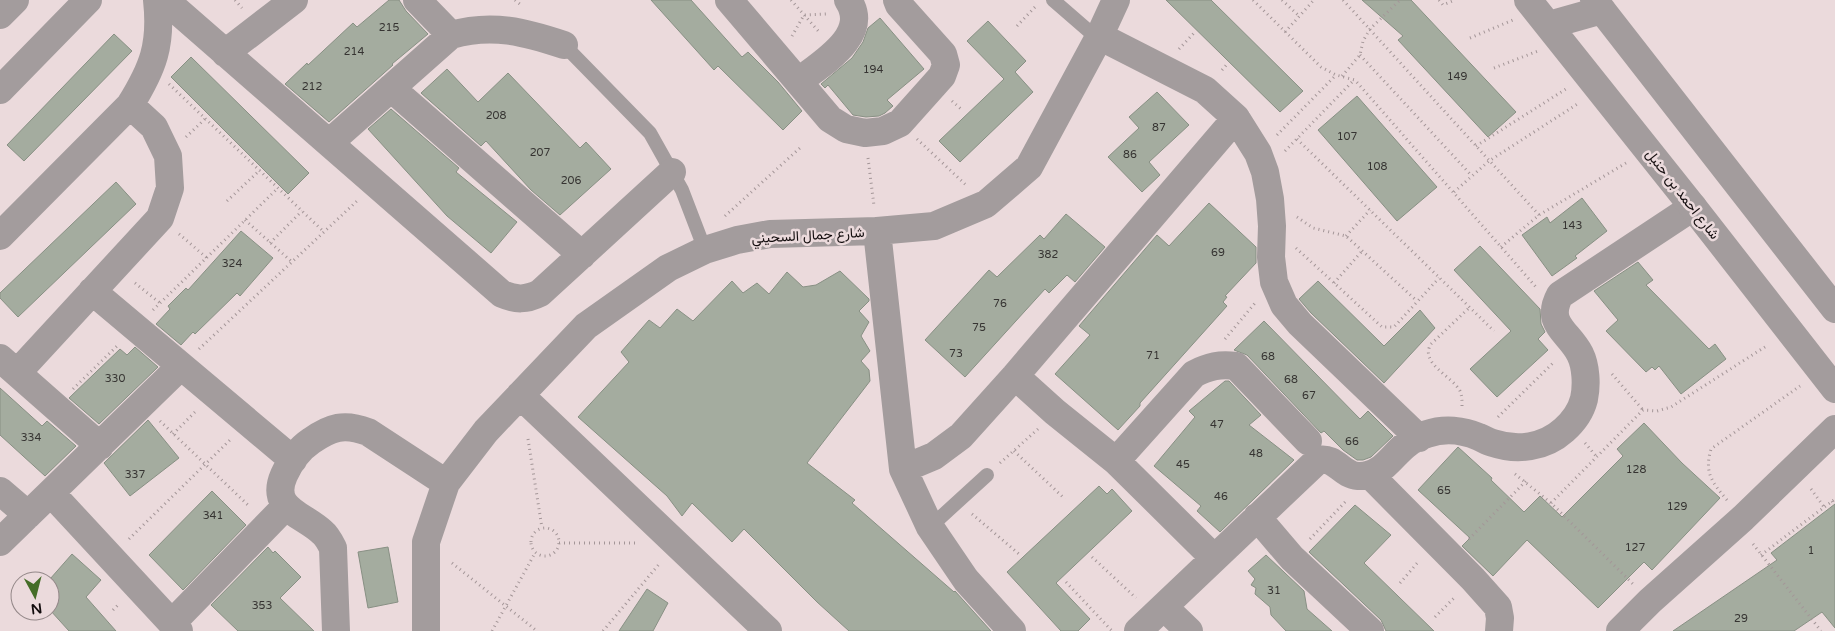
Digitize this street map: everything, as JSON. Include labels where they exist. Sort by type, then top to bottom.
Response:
[{"type":"street","points":[[0,16],[15,0]]},
{"type":"street","points":[[0,90],[88,0]]},
{"type":"street","points":[[0,236],[130,105],[146,79],[156,51],[160,22],[157,0]]},
{"type":"street","points":[[165,0],[502,294],[511,298],[526,299],[540,293],[672,172]]},
{"type":"street","points":[[225,52],[294,0]]},
{"type":"street","points":[[417,0],[451,35]]},
{"type":"street","points":[[729,0],[830,119],[846,129],[864,133],[883,131],[900,123],[942,76],[946,65],[943,54],[899,5],[897,0]]},
{"type":"street","name":"شارع جمال السحيني","points":[[426,631],[426,542],[446,483],[486,431],[586,326],[702,244],[770,234],[877,231],[934,226],[986,204],[1029,167],[1116,0]]},
{"type":"street","points":[[1544,19],[1598,5],[1835,309]]},
{"type":"street","points":[[799,81],[844,44],[854,24],[851,6]]},
{"type":"street","name":"شارع احمد بن حنبل","points":[[1544,19],[1694,207],[1828,380]]},
{"type":"street","points":[[329,143],[451,35],[466,31],[488,29],[527,33],[564,45]]},
{"type":"street","points":[[1098,37],[1205,90],[1236,118],[1262,163],[1270,199],[1272,226],[1270,257],[1274,282],[1284,305],[1300,324],[1419,438]]},
{"type":"street","points":[[391,88],[582,254]]},
{"type":"street","points":[[100,446],[8,366],[92,291],[160,218],[170,188],[168,156],[154,127],[130,105]]},
{"type":"street","points":[[903,469],[934,456],[961,436],[1015,376],[1236,118]]},
{"type":"street","points":[[1189,631],[1152,618],[1318,460],[1332,461],[1346,474],[1370,475],[1382,470],[1407,444],[1427,434],[1450,430],[1479,436],[1492,443],[1514,448],[1537,446],[1558,436],[1574,420],[1584,399],[1586,376],[1580,354],[1558,325],[1555,308],[1560,295],[1694,207]]},
{"type":"street","points":[[877,231],[903,469],[930,527],[966,580],[1012,631]]},
{"type":"street","points":[[92,291],[293,460]]},
{"type":"street","points":[[1116,461],[1194,374],[1207,367],[1222,365],[1236,366],[1308,441]]},
{"type":"street","points":[[0,542],[181,366]]},
{"type":"street","points":[[1015,376],[1116,461],[1214,558]]},
{"type":"street","points":[[520,395],[768,631]]},
{"type":"street","points":[[51,493],[176,627],[277,515],[281,482],[293,460],[308,443],[327,431],[341,427],[355,427],[368,432],[446,483]]},
{"type":"street","points":[[1620,631],[1650,601],[1740,521],[1835,429]]},
{"type":"street","points":[[1370,475],[1452,557],[1498,607],[1500,618],[1498,631]]},
{"type":"street","points":[[0,491],[28,515]]},
{"type":"street","points":[[277,515],[322,532],[329,539],[332,548],[336,631]]},
{"type":"street","points":[[1257,517],[1292,558],[1370,631]]},
{"type":"lane","points":[[1053,0],[1098,37]]},
{"type":"lane","points":[[564,45],[650,134],[682,190],[702,244]]},
{"type":"lane","points":[[930,527],[986,476]]},
{"type":"path","points":[[791,0],[836,51]]},
{"type":"path","points":[[1017,26],[1042,0]]},
{"type":"path","points":[[1253,0],[1321,67],[1336,75],[1355,80],[1555,308]]},
{"type":"path","points":[[1282,0],[1299,16]]},
{"type":"path","points":[[1285,32],[1314,0]]},
{"type":"path","points":[[1344,0],[1538,215]]},
{"type":"path","points":[[1342,76],[1360,55],[1363,41],[1370,29],[1400,0]]},
{"type":"path","points":[[1439,0],[1443,5],[1455,0]]},
{"type":"path","points":[[779,58],[804,15],[851,6]]},
{"type":"path","points":[[1470,38],[1544,19]]},
{"type":"path","points":[[1494,68],[1544,19]]},
{"type":"path","points":[[1360,55],[1472,176]]},
{"type":"path","points":[[151,66],[324,232]]},
{"type":"path","points":[[1262,163],[1336,75]]},
{"type":"path","points":[[1262,163],[1297,139],[1355,80]]},
{"type":"path","points":[[1476,146],[1594,82]]},
{"type":"path","points":[[1454,192],[1489,161],[1594,82]]},
{"type":"path","points":[[900,123],[986,204]]},
{"type":"path","points":[[864,133],[877,231]]},
{"type":"path","points":[[1297,139],[1494,331]]},
{"type":"path","points":[[702,244],[801,147]]},
{"type":"path","points":[[1501,247],[1538,215],[1648,150]]},
{"type":"path","points":[[227,201],[260,170]]},
{"type":"path","points":[[181,366],[376,184]]},
{"type":"path","points":[[55,406],[278,188]]},
{"type":"path","points":[[1270,199],[1313,228],[1346,236],[1417,301]]},
{"type":"path","points":[[1346,236],[1370,210]]},
{"type":"path","points":[[270,243],[302,211]]},
{"type":"path","points":[[160,218],[207,258]]},
{"type":"path","points":[[245,220],[292,262]]},
{"type":"path","points":[[1272,226],[1382,328],[1394,327],[1438,278]]},
{"type":"path","points":[[1334,283],[1362,251]]},
{"type":"path","points":[[114,267],[160,303]]},
{"type":"path","points":[[1194,374],[1274,282]]},
{"type":"path","points":[[1450,430],[1461,416],[1462,398],[1459,389],[1429,359],[1428,351],[1431,344],[1470,307]]},
{"type":"path","points":[[1551,503],[1643,410],[1671,407],[1790,331]]},
{"type":"path","points":[[1479,436],[1572,344]]},
{"type":"path","points":[[1611,373],[1643,410]]},
{"type":"path","points":[[1821,631],[1761,555],[1716,487],[1708,469],[1708,459],[1711,449],[1828,380]]},
{"type":"path","points":[[174,434],[214,394]]},
{"type":"path","points":[[143,404],[205,464],[277,515]]},
{"type":"path","points":[[986,476],[1056,412]]},
{"type":"path","points":[[111,557],[248,422]]},
{"type":"path","points":[[526,433],[542,528]]},
{"type":"path","points":[[1014,451],[1065,499]]},
{"type":"path","points":[[1511,470],[1551,503],[1650,601]]},
{"type":"path","points":[[1292,558],[1370,475]]},
{"type":"path","points":[[1452,557],[1526,481]]},
{"type":"path","points":[[1761,555],[1833,500],[1835,505]]},
{"type":"path","points":[[958,502],[1019,554]]},
{"type":"path","points":[[548,528],[558,536],[559,542],[558,548],[553,553],[548,556],[541,556],[531,548],[530,541],[536,530],[548,528]]},
{"type":"path","points":[[426,542],[537,631]]},
{"type":"path","points":[[559,542],[677,544]]},
{"type":"path","points":[[603,631],[677,544]]},
{"type":"path","points":[[492,631],[535,553]]},
{"type":"path","points":[[1092,557],[1152,618]]},
{"type":"path","points":[[1066,582],[1112,631]]},
{"type":"building","points":[[389,0],[399,0],[406,11],[428,34],[329,122],[285,84],[353,23],[357,27]]},
{"type":"building","points":[[651,0],[691,0],[742,57],[748,52],[778,82],[802,111],[783,130],[718,66],[714,70]]},
{"type":"building","points":[[1166,0],[1211,0],[1303,91],[1280,112]]},
{"type":"building","points":[[1362,0],[1411,0],[1516,112],[1488,137],[1398,40],[1403,36]]},
{"type":"building","points":[[880,18],[924,69],[887,100],[893,106],[885,113],[879,116],[866,117],[853,115],[828,85],[825,88],[821,84],[852,58],[863,42],[868,28]]},
{"type":"building","points":[[988,21],[1026,61],[1015,72],[1033,92],[960,162],[939,141],[1004,79],[967,41]]},
{"type":"building","points":[[114,34],[132,51],[24,161],[7,145]]},
{"type":"building","points":[[191,57],[309,173],[288,194],[171,77]]},
{"type":"building","points":[[447,69],[478,102],[508,73],[580,148],[586,142],[611,169],[560,215],[531,190],[486,141],[481,146],[421,93]]},
{"type":"building","points":[[1157,92],[1189,125],[1149,162],[1160,175],[1142,192],[1108,157],[1139,128],[1129,117]]},
{"type":"building","points":[[1357,96],[1437,187],[1397,221],[1318,130]]},
{"type":"building","points":[[391,109],[459,168],[456,172],[517,222],[491,253],[447,216],[368,129]]},
{"type":"building","points":[[116,182],[136,204],[18,317],[0,298],[0,293]]},
{"type":"building","points":[[1582,198],[1607,231],[1575,256],[1577,258],[1552,276],[1522,235],[1547,217],[1550,223]]},
{"type":"building","points":[[1209,203],[1256,247],[1256,263],[1225,296],[1227,297],[1223,302],[1227,306],[1118,430],[1055,374],[1090,335],[1079,326],[1157,235],[1169,246]]},
{"type":"building","points":[[1066,214],[1105,247],[1075,282],[1067,275],[1049,293],[1045,289],[965,377],[925,340],[989,270],[997,277],[1040,235],[1044,239]]},
{"type":"building","points":[[241,231],[273,258],[240,296],[237,293],[181,345],[156,324],[170,309],[168,306],[186,288],[188,290]]},
{"type":"building","points":[[1480,246],[1540,309],[1541,324],[1545,332],[1538,339],[1548,350],[1497,397],[1470,369],[1511,331],[1454,270]]},
{"type":"building","points":[[1638,262],[1653,280],[1646,285],[1709,349],[1715,344],[1726,359],[1681,394],[1659,366],[1655,370],[1652,367],[1646,372],[1606,331],[1618,320],[1594,291]]},
{"type":"building","points":[[840,271],[869,299],[859,311],[869,322],[861,336],[870,351],[861,361],[869,370],[870,381],[807,463],[855,500],[852,503],[955,591],[991,631],[849,631],[744,529],[732,542],[692,503],[682,516],[667,496],[578,417],[629,362],[621,352],[649,320],[660,328],[677,309],[693,321],[732,281],[743,293],[757,283],[769,294],[787,272],[803,287],[816,285]]},
{"type":"building","points":[[1318,281],[1384,346],[1420,310],[1435,328],[1384,383],[1311,313],[1299,299]]},
{"type":"building","points":[[1264,321],[1360,419],[1368,411],[1393,436],[1371,457],[1357,460],[1343,450],[1324,431],[1321,433],[1247,355],[1234,350]]},
{"type":"building","points":[[135,347],[158,367],[99,424],[69,398],[120,349],[127,355]]},
{"type":"building","points":[[1225,381],[1229,381],[1261,415],[1249,425],[1294,460],[1220,532],[1197,511],[1201,506],[1154,466],[1195,417],[1189,411]]},
{"type":"building","points":[[0,388],[42,426],[47,421],[76,446],[45,476],[0,435]]},
{"type":"building","points":[[148,420],[179,458],[130,496],[104,463]]},
{"type":"building","points":[[1644,423],[1682,463],[1720,498],[1652,570],[1644,562],[1598,608],[1527,540],[1493,576],[1462,546],[1470,538],[1418,490],[1458,447],[1492,478],[1491,480],[1524,512],[1540,496],[1562,517],[1623,456],[1617,449]]},
{"type":"building","points":[[1099,486],[1107,494],[1112,489],[1132,511],[1056,583],[1090,619],[1078,631],[1061,631],[1007,572]]},
{"type":"building","points":[[212,491],[246,525],[183,590],[149,555]]},
{"type":"building","points":[[1835,504],[1835,628],[1822,612],[1794,631],[1673,631],[1777,560],[1771,553]]},
{"type":"building","points":[[1355,505],[1391,535],[1364,563],[1434,631],[1386,631],[1381,620],[1309,552]]},
{"type":"building","points":[[268,547],[273,553],[275,551],[301,577],[280,598],[314,631],[238,631],[211,605]]},
{"type":"building","points":[[388,547],[398,602],[368,608],[358,552]]},
{"type":"building","points":[[72,554],[101,580],[86,597],[116,631],[69,631],[60,621],[60,571],[57,571]]},
{"type":"building","points":[[1266,555],[1304,591],[1307,609],[1332,631],[1286,631],[1271,615],[1270,607],[1255,594],[1256,588],[1251,585],[1255,579],[1248,571]]},
{"type":"building","points":[[647,589],[668,603],[653,631],[619,631]]}]
